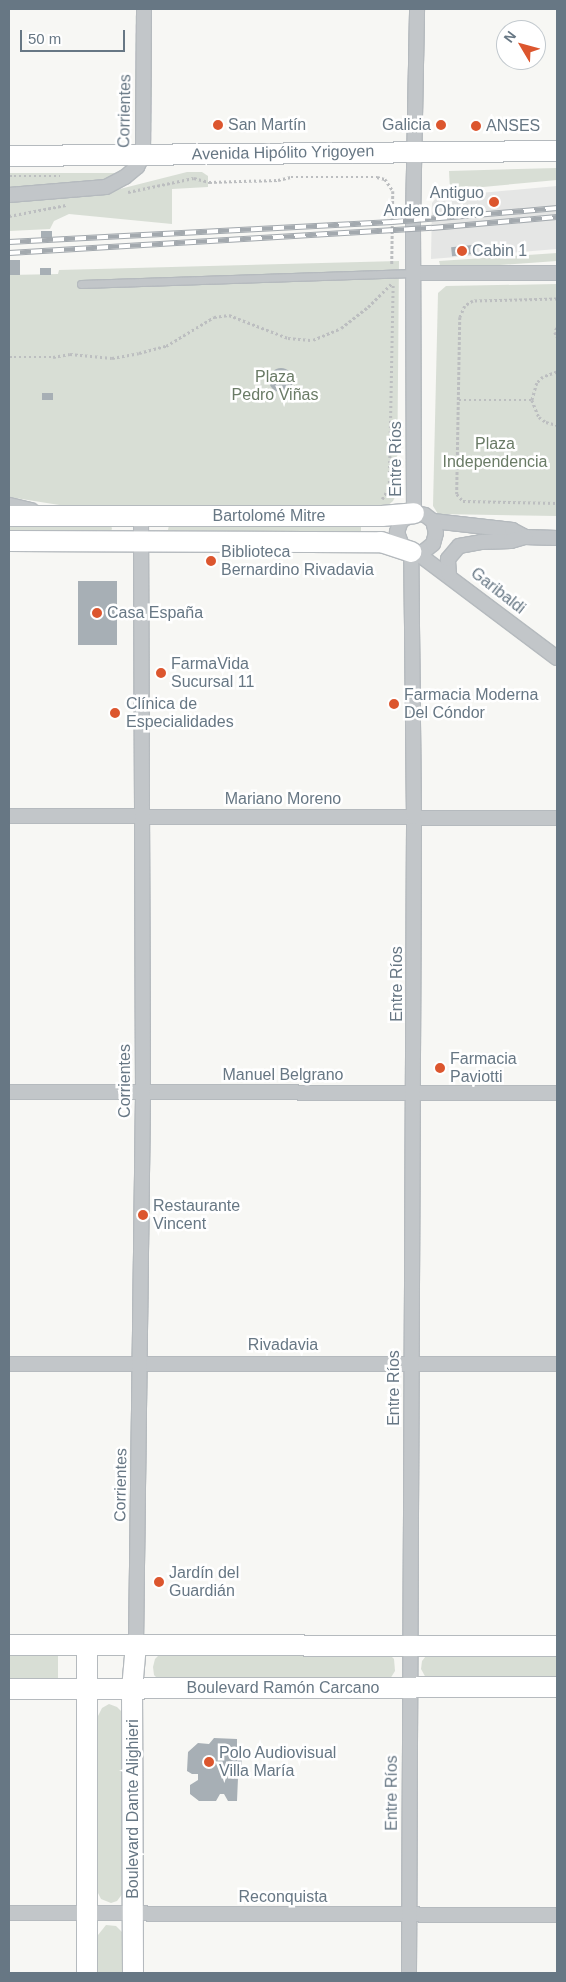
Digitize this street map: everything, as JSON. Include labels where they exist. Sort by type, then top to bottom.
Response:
[{"type":"main road","name":"Avenida Hipólito Yrigoyen","points":[[9,156],[557,151]]},
{"type":"main road","name":"Bartolomé Mitre","points":[[9,516],[382,516],[414,513]]},
{"type":"main road","name":"Bartolomé Mitre","points":[[9,540],[381,542],[414,552]]},
{"type":"main road","points":[[9,1645],[557,1646]]},
{"type":"main road","points":[[86,1645],[87,1973]]},
{"type":"main road","name":"Boulevard Dante Alighieri","points":[[133,1973],[132,1689],[136,1645]]},
{"type":"main road","name":"Boulevard Ramón Carcano","points":[[9,1689],[557,1687]]},
{"type":"street","name":"Corrientes","points":[[9,195],[85,190],[113,185],[137,167],[143,155],[144,9]]},
{"type":"street","name":"Entre Ríos","points":[[409,1973],[415,1092],[414,552],[402,546],[397,532],[401,521],[414,513],[413,273],[417,9]]},
{"type":"street","points":[[413,273],[557,273]]},
{"type":"street","points":[[9,505],[61,516]]},
{"type":"street","name":"Bartolomé Mitre","points":[[414,513],[425,515],[433,521],[512,530],[525,537]]},
{"type":"street","name":"Corrientes","points":[[136,1645],[143,1093],[141,516]]},
{"type":"street","points":[[414,552],[423,552],[433,544],[436,533],[433,521]]},
{"type":"street","name":"Bartolomé Mitre","points":[[449,575],[448,559],[460,546],[481,542],[511,541],[525,537],[557,538]]},
{"type":"street","name":"Garibaldi","points":[[414,552],[449,575],[557,658]]},
{"type":"street","name":"Mariano Moreno","points":[[9,816],[557,818]]},
{"type":"street","name":"Manuel Belgrano","points":[[9,1092],[557,1093]]},
{"type":"street","name":"Rivadavia","points":[[9,1364],[557,1364]]},
{"type":"street","name":"Reconquista","points":[[9,1913],[557,1915]]},
{"type":"lane","points":[[81,284],[393,279],[413,273]]},
{"type":"path","points":[[126,193],[194,178],[209,182],[278,180],[291,177],[377,177],[385,179],[393,191],[389,488],[382,499],[378,500]]},
{"type":"path","points":[[9,357],[53,357],[70,354],[112,358],[139,353],[166,346],[214,317],[229,315],[288,338],[313,340],[329,335],[347,324],[368,307],[393,279]]},
{"type":"path","points":[[557,300],[473,300],[465,306],[460,317],[457,494],[463,502],[557,503]]},
{"type":"path","points":[[557,328],[555,332],[557,337]]},
{"type":"path","points":[[557,372],[543,376],[537,383],[532,400],[540,417],[546,422],[557,425]]},
{"type":"path","points":[[459,400],[532,400]]},
{"type":"shaded area","points":[[557,186],[557,249],[431,259],[432,203],[437,197]]},
{"type":"green space","points":[[557,168],[557,180],[450,190],[449,171]]},
{"type":"green space","points":[[187,172],[202,172],[208,176],[208,187],[172,189],[172,224],[69,214],[54,221],[50,229],[9,231],[9,200],[104,193]]},
{"type":"green space","points":[[9,173],[115,173],[116,175],[109,180],[9,189]]},
{"type":"green space","points":[[557,253],[557,261],[431,270],[430,265],[440,265],[439,261]]},
{"type":"green space","name":"Plaza Pedro Viñas","points":[[399,261],[397,493],[393,501],[386,507],[72,507],[9,497],[9,275],[58,274],[59,270]]},
{"type":"green space","name":"Plaza Independencia","points":[[557,284],[557,516],[438,514],[433,506],[438,293],[446,286]]},
{"type":"green space","points":[[9,523],[111,525],[112,529],[110,532],[9,533]]},
{"type":"green space","points":[[361,523],[361,533],[168,530],[169,525]]},
{"type":"green space","points":[[9,1654],[58,1654],[58,1680],[9,1680]]},
{"type":"green space","points":[[160,1654],[390,1655],[394,1659],[395,1671],[390,1679],[159,1680],[154,1675],[153,1667],[155,1659]]},
{"type":"green space","points":[[557,1654],[557,1679],[426,1678],[421,1669],[422,1661],[426,1656]]},
{"type":"green space","points":[[109,1704],[117,1707],[123,1713],[123,1893],[117,1901],[111,1903],[101,1899],[98,1893],[98,1716],[102,1708]]},
{"type":"green space","points":[[106,1925],[116,1926],[122,1932],[123,1973],[97,1973],[98,1935]]},
{"type":"building","points":[[41,231],[52,231],[52,238],[41,238]]},
{"type":"building","name":"Cabin 1","points":[[472,245],[473,254],[452,256],[451,247]]},
{"type":"building","points":[[9,260],[20,260],[20,275],[9,275]]},
{"type":"building","points":[[40,268],[51,268],[51,275],[40,275]]},
{"type":"building","points":[[276,368],[286,368],[293,375],[293,385],[286,392],[276,392],[269,385],[269,375]]},
{"type":"building","points":[[42,393],[53,393],[53,400],[42,400]]},
{"type":"building","name":"Casa España","points":[[78,581],[117,581],[117,645],[78,645]]},
{"type":"building","points":[[214,1738],[237,1739],[237,1747],[242,1756],[241,1778],[238,1778],[237,1801],[228,1801],[224,1794],[220,1794],[216,1801],[199,1801],[190,1794],[190,1785],[198,1780],[198,1774],[192,1774],[187,1771],[188,1752],[198,1743],[209,1744]]},
{"type":"railway","points":[[9,242],[392,222],[557,208]]},
{"type":"railway","points":[[9,253],[432,228],[557,217]]},
{"type":"place","name":"San Martín","points":[[218,125]]},
{"type":"place","name":"Galicia","points":[[441,125]]},
{"type":"place","name":"ANSES","points":[[476,126]]},
{"type":"place","name":"Antiguo Anden Obrero","points":[[494,202]]},
{"type":"place","name":"Cabin 1","points":[[462,251]]},
{"type":"place","name":"Biblioteca Bernardino Rivadavia","points":[[211,561]]},
{"type":"place","name":"Casa España","points":[[97,613]]},
{"type":"place","name":"FarmaVida Sucursal 11","points":[[161,673]]},
{"type":"place","name":"Farmacia Moderna Del Cóndor","points":[[394,704]]},
{"type":"place","name":"Clínica de Especialidades","points":[[115,713]]},
{"type":"place","name":"Farmacia Paviotti","points":[[440,1068]]},
{"type":"place","name":"Restaurante Vincent","points":[[143,1215]]},
{"type":"place","name":"Jardín del Guardián","points":[[159,1582]]},
{"type":"place","name":"Polo Audiovisual Villa María","points":[[209,1762]]}]
